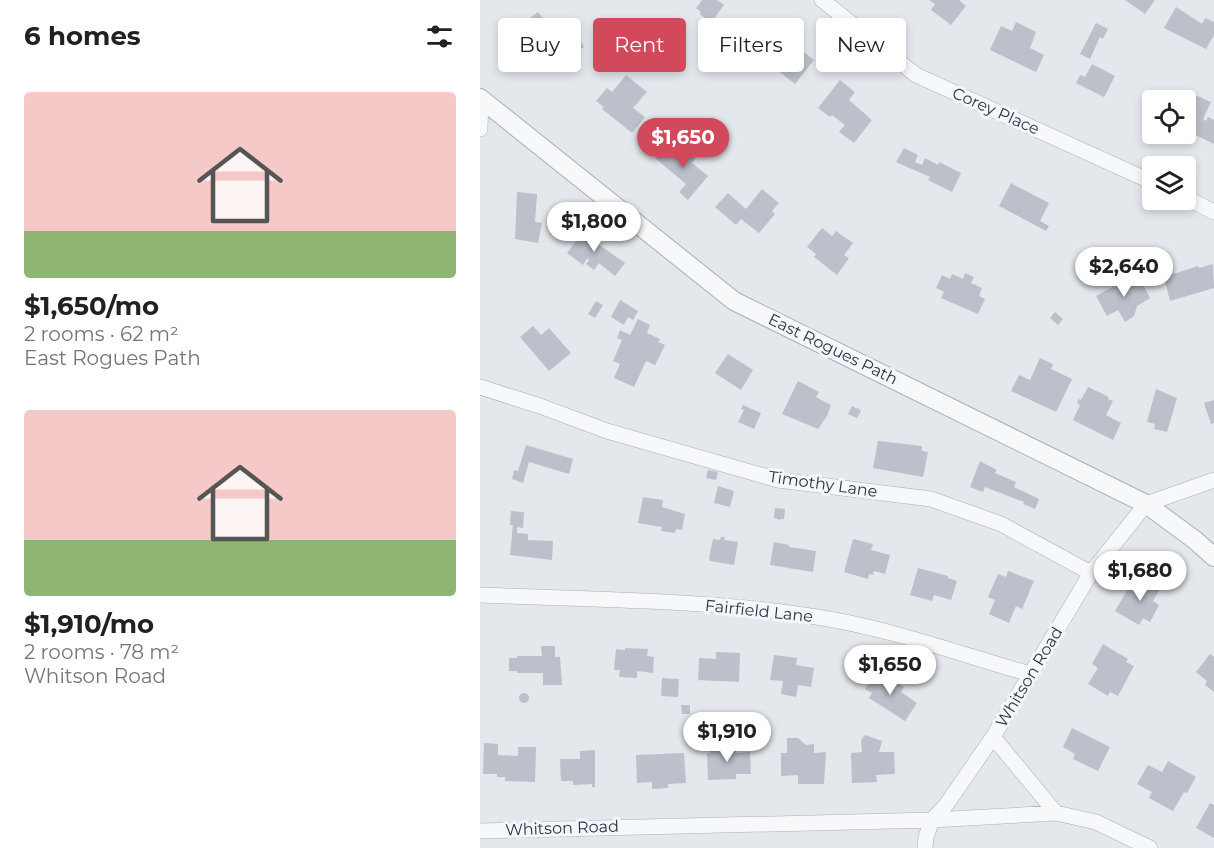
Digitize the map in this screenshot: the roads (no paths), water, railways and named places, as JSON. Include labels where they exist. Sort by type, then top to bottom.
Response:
[{"type":"street","name":"Corey Place","points":[[822,0],[916,75],[1142,177]]},
{"type":"street","points":[[480,98],[480,129]]},
{"type":"street","name":"East Rogues Path","points":[[480,98],[734,301],[1146,504],[1214,557]]},
{"type":"street","points":[[1196,203],[1214,212]]},
{"type":"street","name":"Timothy Lane","points":[[480,387],[607,431],[778,480],[931,499],[1001,524],[1091,573]]},
{"type":"street","points":[[1146,504],[1214,480]]},
{"type":"street","name":"Whitson Road","points":[[932,820],[946,805],[993,737],[1091,573],[1146,504]]},
{"type":"street","name":"Fairfield Lane","points":[[480,595],[753,608],[830,619],[931,643],[979,660],[1030,674]]},
{"type":"street","points":[[993,737],[1056,813]]},
{"type":"street","name":"Whitson Road","points":[[480,831],[932,820],[1056,813],[1096,822],[1150,848]]},
{"type":"street","points":[[925,848],[932,820]]}]
